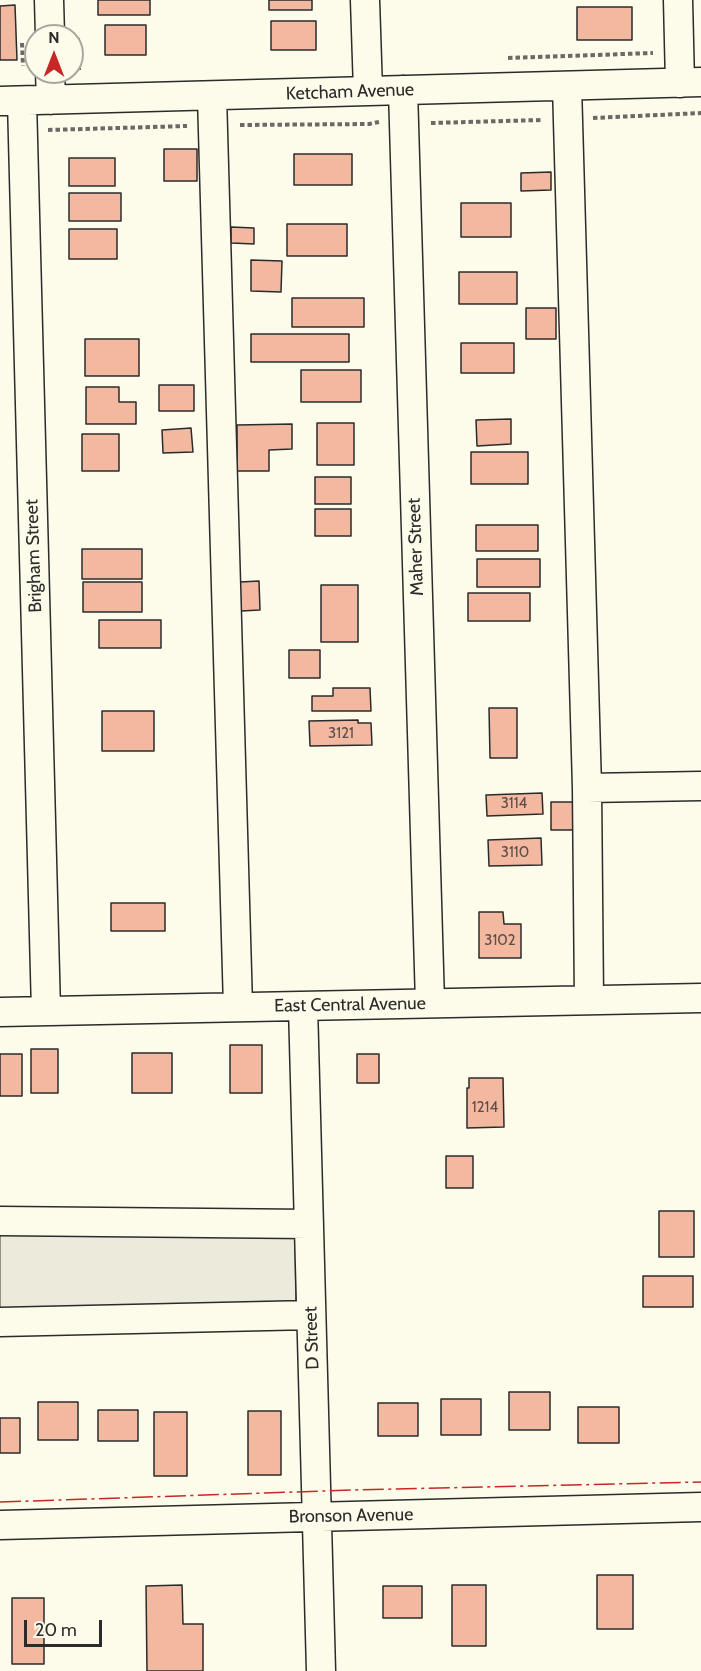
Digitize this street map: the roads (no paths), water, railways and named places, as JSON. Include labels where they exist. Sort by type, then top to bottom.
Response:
[{"type":"street","points":[[49,0],[50,24]]},
{"type":"street","points":[[365,0],[368,91]]},
{"type":"street","points":[[678,0],[690,82]]},
{"type":"street","name":"Ketcham Avenue","points":[[11,101],[690,82]]},
{"type":"street","points":[[50,84],[51,100]]},
{"type":"street","points":[[567,86],[587,788],[589,1000]]},
{"type":"street","name":"Maher Street","points":[[403,90],[430,1003]]},
{"type":"street","points":[[212,96],[238,1007]]},
{"type":"street","name":"Brigham Street","points":[[11,101],[46,1011]]},
{"type":"street","points":[[587,788],[701,786]]},
{"type":"street","name":"East Central Avenue","points":[[0,1012],[701,998]]},
{"type":"street","name":"D Street","points":[[303,1006],[321,1671]]},
{"type":"street","points":[[0,1221],[309,1224]]},
{"type":"street","points":[[0,1322],[311,1315]]},
{"type":"street","name":"Bronson Avenue","points":[[0,1525],[701,1507]]}]
